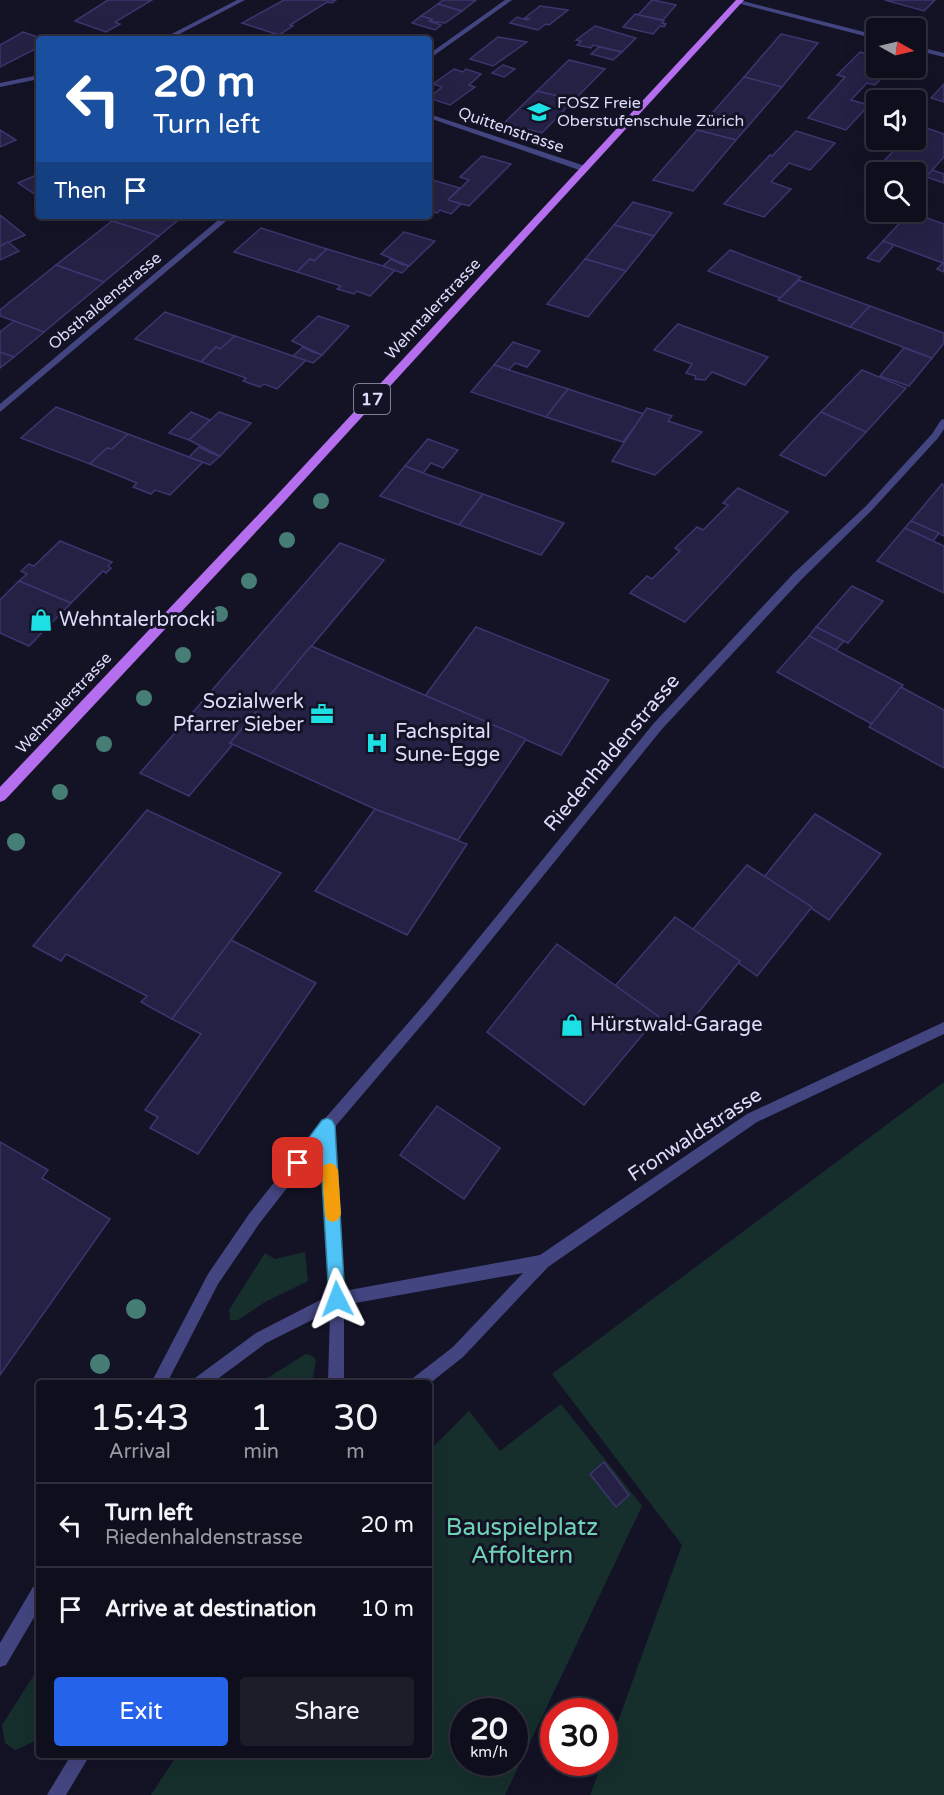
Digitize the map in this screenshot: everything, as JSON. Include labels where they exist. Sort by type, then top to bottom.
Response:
[{"type":"main road","name":"Wehntalerstrasse","points":[[0,796],[740,1]]},
{"type":"street","points":[[171,36],[242,0]]},
{"type":"street","points":[[432,55],[509,0]]},
{"type":"street","points":[[740,1],[866,34]]},
{"type":"street","points":[[926,51],[944,55]]},
{"type":"street","points":[[0,85],[36,78]]},
{"type":"street","name":"Quittenstrasse","points":[[432,117],[585,169]]},
{"type":"street","name":"Obsthaldenstrasse","points":[[0,409],[224,219]]},
{"type":"street","name":"Riedenhaldenstrasse","points":[[161,1380],[213,1279],[254,1219],[327,1126],[433,1003],[658,726],[797,577],[869,508],[935,436],[944,422]]},
{"type":"street","name":"Fronwaldstrasse","points":[[422,1380],[458,1352],[543,1262],[752,1118],[944,1028]]},
{"type":"street","points":[[327,1126],[337,1299],[336,1380]]},
{"type":"street","name":"Fronwaldstrasse","points":[[204,1380],[261,1338],[337,1299],[543,1262]]},
{"type":"street","points":[[0,1659],[36,1598]]},
{"type":"street","points":[[56,1795],[79,1758]]},
{"type":"green space","points":[[944,1082],[944,1795],[590,1795],[597,1776],[618,1776],[618,1721],[682,1545],[552,1374]]},
{"type":"green space","points":[[305,1252],[308,1281],[265,1302],[238,1320],[230,1320],[229,1310],[265,1253],[275,1259]]},
{"type":"green space","points":[[306,1354],[313,1356],[316,1361],[313,1380],[264,1380]]},
{"type":"green space","name":"Bauspielplatz Affoltern","points":[[561,1404],[642,1506],[551,1698],[540,1698],[540,1721],[528,1746],[528,1698],[450,1698],[450,1776],[514,1776],[505,1795],[151,1795],[175,1758],[432,1758],[432,1448],[469,1411],[500,1451]]},
{"type":"green space","points":[[36,1672],[36,1739],[15,1750],[5,1743],[2,1725]]},
{"type":"building","points":[[108,0],[152,0],[115,22],[120,24],[106,32],[75,21]]},
{"type":"building","points":[[284,0],[336,0],[332,3],[327,2],[290,25],[293,26],[279,35],[242,23]]},
{"type":"building","points":[[443,0],[476,0],[462,11],[438,4]]},
{"type":"building","points":[[652,0],[676,5],[663,20],[638,15]]},
{"type":"building","points":[[885,0],[935,0],[924,11]]},
{"type":"building","points":[[438,4],[462,11],[445,23],[429,21],[432,19],[421,16]]},
{"type":"building","points":[[540,6],[568,10],[549,25],[546,24],[538,30],[510,23],[517,17],[529,19],[525,18]]},
{"type":"building","points":[[635,14],[664,21],[662,23],[666,24],[664,27],[660,26],[653,34],[623,27]]},
{"type":"building","points":[[421,16],[441,25],[435,30],[412,23]]},
{"type":"building","points":[[595,26],[636,38],[622,52],[593,45],[591,48],[577,45],[581,41],[576,40]]},
{"type":"building","points":[[23,32],[36,37],[36,49],[0,67],[0,45]]},
{"type":"building","points":[[781,34],[818,43],[782,87],[744,77]]},
{"type":"building","points":[[498,37],[527,42],[493,66],[470,59]]},
{"type":"building","points":[[599,47],[622,52],[613,60],[591,54]]},
{"type":"building","points":[[860,52],[866,54],[866,78],[882,78],[875,85],[867,83],[851,100],[866,104],[866,108],[846,130],[808,118],[845,77],[837,75]]},
{"type":"building","points":[[569,60],[605,69],[574,100],[537,91]]},
{"type":"building","points":[[503,65],[515,69],[504,77],[492,73]]},
{"type":"building","points":[[454,69],[463,72],[466,69],[481,74],[469,85],[475,87],[450,105],[432,99],[432,95],[442,87],[433,84]]},
{"type":"building","points":[[744,77],[782,87],[736,140],[697,130]]},
{"type":"building","points":[[944,84],[944,102],[931,98]]},
{"type":"building","name":"FOSZ Freie Oberstufenschule Zürich","points":[[537,91],[574,100],[542,133],[504,123]]},
{"type":"building","points":[[926,128],[944,134],[944,157],[926,177],[926,162],[883,162],[894,150],[926,150]]},
{"type":"building","points":[[0,130],[16,140],[0,147]]},
{"type":"building","points":[[697,130],[736,140],[693,191],[653,180]]},
{"type":"building","points":[[796,131],[835,143],[810,170],[789,163],[771,182],[791,189],[764,217],[724,204],[770,155],[772,156]]},
{"type":"building","points":[[482,156],[511,164],[469,206],[448,200],[469,180],[460,177]]},
{"type":"building","points":[[932,170],[944,174],[944,183],[926,177]]},
{"type":"building","points":[[36,175],[36,195],[18,183]]},
{"type":"building","points":[[432,180],[460,188],[448,200],[461,204],[451,214],[440,210],[437,213],[432,212]]},
{"type":"building","points":[[633,202],[672,213],[654,236],[614,225]]},
{"type":"building","points":[[0,215],[25,235],[0,246]]},
{"type":"building","points":[[926,218],[944,224],[944,272],[937,269],[943,263],[883,241],[901,222],[926,222]]},
{"type":"building","points":[[114,219],[179,219],[159,236],[112,221]]},
{"type":"building","points":[[112,221],[159,236],[104,282],[56,265]]},
{"type":"building","points":[[614,225],[654,236],[626,271],[585,259]]},
{"type":"building","points":[[261,228],[327,249],[314,261],[310,259],[297,272],[234,252]]},
{"type":"building","points":[[404,232],[435,241],[409,266],[381,254]]},
{"type":"building","points":[[883,241],[894,245],[879,262],[867,258]]},
{"type":"building","points":[[8,242],[19,251],[0,260],[0,246]]},
{"type":"building","points":[[327,249],[395,270],[370,296],[357,291],[354,294],[337,289],[341,286],[297,272],[310,259],[314,261]]},
{"type":"building","points":[[730,250],[801,277],[780,298],[708,271]]},
{"type":"building","points":[[391,259],[409,266],[402,273],[383,266]]},
{"type":"building","points":[[585,259],[626,271],[588,317],[547,304]]},
{"type":"building","points":[[56,265],[104,282],[44,332],[0,316],[0,310]]},
{"type":"building","points":[[799,280],[870,306],[850,327],[778,300]]},
{"type":"building","points":[[870,306],[944,333],[944,343],[932,358],[850,327]]},
{"type":"building","points":[[165,312],[235,336],[220,349],[216,347],[201,362],[135,339]]},
{"type":"building","points":[[318,316],[349,326],[322,355],[292,341]]},
{"type":"building","points":[[14,321],[44,332],[14,357],[0,352],[0,332]]},
{"type":"building","points":[[678,324],[768,357],[745,385],[712,372],[705,380],[695,379],[696,376],[686,373],[692,364],[654,350]]},
{"type":"building","points":[[235,336],[306,360],[277,389],[264,384],[260,387],[243,381],[246,378],[201,362],[216,347],[220,349]]},
{"type":"building","points":[[513,342],[540,351],[527,367],[515,363],[509,370],[494,365]]},
{"type":"building","points":[[303,347],[322,355],[313,363],[293,356]]},
{"type":"building","points":[[904,348],[932,358],[909,386],[880,376]]},
{"type":"building","points":[[0,352],[14,357],[0,368]]},
{"type":"building","points":[[494,365],[568,389],[546,417],[471,392]]},
{"type":"building","points":[[862,370],[906,388],[866,432],[821,412]]},
{"type":"building","points":[[568,389],[644,414],[623,442],[546,417]]},
{"type":"building","points":[[56,407],[128,434],[112,449],[107,448],[90,464],[21,438]]},
{"type":"building","points":[[647,408],[672,416],[668,421],[702,432],[655,475],[612,461]]},
{"type":"building","points":[[191,412],[210,420],[189,440],[169,433]]},
{"type":"building","points":[[219,412],[251,423],[220,456],[189,440]]},
{"type":"building","points":[[821,412],[866,432],[825,476],[780,455]]},
{"type":"building","points":[[128,434],[203,462],[170,495],[155,490],[151,494],[133,487],[137,483],[90,464],[107,448],[112,449]]},
{"type":"building","points":[[428,439],[458,450],[443,468],[431,463],[423,473],[405,466]]},
{"type":"building","points":[[199,447],[220,456],[210,465],[189,457]]},
{"type":"building","points":[[405,466],[483,494],[459,525],[380,496]]},
{"type":"building","points":[[942,484],[944,485],[944,536],[911,521]]},
{"type":"building","points":[[738,488],[788,512],[685,622],[630,593],[647,576],[652,579],[680,551],[675,548],[697,527],[703,530],[728,505],[723,503]]},
{"type":"building","points":[[483,494],[564,523],[541,555],[459,525]]},
{"type":"building","points":[[911,521],[939,533],[933,541],[905,528]]},
{"type":"building","points":[[905,528],[944,546],[944,593],[877,561]]},
{"type":"building","points":[[60,541],[112,562],[108,566],[111,568],[106,573],[103,571],[71,603],[19,581],[27,574],[21,571],[29,564],[34,566]]},
{"type":"building","points":[[340,543],[384,560],[230,743],[233,744],[189,796],[140,773]]},
{"type":"building","points":[[19,581],[71,603],[29,646],[0,633],[0,600]]},
{"type":"building","points":[[852,586],[883,601],[848,643],[816,627]]},
{"type":"building","points":[[476,627],[609,680],[561,755],[425,696]]},
{"type":"building","points":[[816,627],[844,641],[836,650],[809,636]]},
{"type":"building","points":[[809,636],[903,685],[872,724],[777,672]]},
{"type":"building","name":"Fachspital Sune-Egge","points":[[311,646],[526,739],[458,840],[375,809],[230,743]]},
{"type":"building","points":[[901,687],[944,710],[944,768],[869,727]]},
{"type":"building","points":[[375,809],[467,844],[407,935],[315,891]]},
{"type":"building","points":[[147,810],[281,873],[172,1019],[141,1002],[147,996],[66,954],[61,961],[33,946]]},
{"type":"building","points":[[815,814],[881,854],[829,920],[764,877]]},
{"type":"building","points":[[747,865],[812,907],[757,976],[692,930]]},
{"type":"building","points":[[675,917],[740,961],[681,1034],[615,986]]},
{"type":"building","points":[[231,940],[316,983],[198,1154],[150,1128],[158,1117],[145,1110],[201,1034],[172,1019]]},
{"type":"building","name":"Hürstwald-Garage","points":[[557,944],[658,1016],[584,1105],[487,1032]]},
{"type":"building","points":[[437,1106],[500,1148],[464,1199],[400,1155]]},
{"type":"building","points":[[0,1142],[48,1170],[42,1178],[110,1219],[0,1375]]},
{"type":"building","points":[[604,1462],[629,1495],[616,1507],[590,1474]]},
{"type":"slow traffic","points":[[330,1170],[333,1214]]},
{"type":"place","name":"FOSZ Freie Oberstufenschule Zürich","points":[[539,112]]},
{"type":"place","name":"Wehntalerbrocki","points":[[41,620]]},
{"type":"place","name":"Sozialwerk Pfarrer Sieber","points":[[322,714]]},
{"type":"place","name":"Fachspital Sune-Egge","points":[[377,743]]},
{"type":"place","name":"Hürstwald-Garage","points":[[572,1025]]},
{"type":"route","points":[[298,1163],[327,1126],[337,1299]]}]
